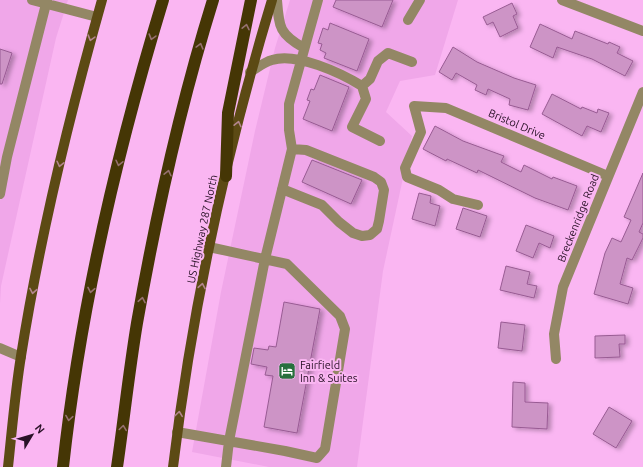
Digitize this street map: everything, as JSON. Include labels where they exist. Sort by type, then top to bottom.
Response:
[{"type":"highway","points":[[63,467],[77,365],[99,248],[130,117],[163,0]]},
{"type":"highway","points":[[117,467],[137,324],[159,213],[182,111],[213,0]]},
{"type":"highway","points":[[226,176],[228,113],[252,0]]},
{"type":"main road","points":[[8,467],[21,357],[43,235],[81,73],[102,0]]},
{"type":"main road","name":"US Highway 287 North","points":[[173,467],[180,405],[209,247],[250,72],[272,0]]},
{"type":"street","points":[[32,0],[46,2],[97,17]]},
{"type":"street","points":[[277,0],[280,28],[289,40],[304,48]]},
{"type":"street","points":[[226,467],[229,441],[265,259],[292,149],[289,130],[289,104],[300,60],[318,0]]},
{"type":"street","points":[[408,20],[420,0]]},
{"type":"street","points":[[562,0],[643,31]]},
{"type":"street","points":[[0,194],[7,157],[46,2]]},
{"type":"street","points":[[362,86],[370,79],[378,61],[388,53],[412,62]]},
{"type":"street","points":[[250,72],[271,60],[286,57],[300,60],[348,77],[362,86],[366,99],[352,127],[380,141]]},
{"type":"street","name":"Breckenridge Road","points":[[556,359],[554,334],[563,287],[643,92]]},
{"type":"street","name":"Bristol Drive","points":[[478,205],[453,199],[439,190],[407,176],[405,168],[420,132],[414,106],[446,108],[608,176]]},
{"type":"street","points":[[282,189],[322,205],[339,222],[353,233],[362,236],[370,235],[377,229],[384,190],[381,182],[306,150],[292,149]]},
{"type":"street","points":[[177,432],[317,458],[325,449],[345,329],[340,316],[287,264],[209,247]]},
{"type":"street","points":[[0,348],[21,357]]},
{"type":"shaded area","points":[[0,0],[68,0],[56,38],[1,286],[0,304]]},
{"type":"shaded area","points":[[290,0],[458,0],[435,75],[400,81],[386,112],[412,136],[383,271],[357,467],[269,467],[192,452],[221,292],[255,131],[275,48]]},
{"type":"building","points":[[336,0],[393,0],[382,27],[333,7]]},
{"type":"building","points":[[512,3],[517,14],[513,16],[518,28],[500,37],[493,22],[487,25],[483,17]]},
{"type":"building","points":[[330,23],[369,39],[357,71],[324,58],[326,53],[320,50],[322,44],[318,43],[323,28],[328,30]]},
{"type":"building","points":[[540,24],[572,39],[575,31],[608,44],[609,42],[620,47],[617,53],[633,61],[625,76],[592,59],[557,47],[553,58],[530,47]]},
{"type":"building","points":[[453,47],[477,62],[514,78],[536,85],[528,110],[509,105],[510,99],[488,89],[486,95],[475,90],[477,85],[456,73],[452,80],[439,72]]},
{"type":"building","points":[[0,49],[12,53],[2,84],[0,84]]},
{"type":"building","points":[[320,75],[349,87],[332,131],[303,119],[310,101],[307,100],[311,89],[314,90]]},
{"type":"building","points":[[552,94],[581,109],[582,107],[597,113],[598,109],[609,113],[601,132],[587,126],[582,136],[542,114]]},
{"type":"building","points":[[435,126],[463,141],[504,156],[501,162],[521,172],[524,165],[552,179],[553,177],[577,186],[568,210],[535,198],[478,170],[477,173],[447,159],[446,161],[423,149]]},
{"type":"building","points":[[312,160],[362,180],[351,204],[302,182]]},
{"type":"building","points":[[643,173],[643,223],[639,232],[643,234],[643,238],[632,260],[627,258],[620,284],[633,288],[628,304],[594,294],[605,253],[612,238],[621,242],[631,220],[624,217]]},
{"type":"building","points":[[419,193],[431,196],[430,203],[440,206],[435,226],[412,219]]},
{"type":"building","points":[[463,208],[487,216],[480,237],[456,229]]},
{"type":"building","points":[[526,225],[554,236],[550,248],[539,243],[533,258],[516,251]]},
{"type":"building","points":[[506,266],[530,272],[527,284],[537,286],[534,298],[500,290]]},
{"type":"building","name":"Fairfield Inn & Suites","points":[[284,302],[320,309],[297,433],[264,427],[273,376],[265,375],[267,367],[251,364],[254,348],[268,350],[269,346],[276,347]]},
{"type":"building","points":[[501,322],[525,325],[522,351],[498,348]]},
{"type":"building","points":[[625,335],[625,344],[619,344],[620,357],[595,358],[595,336]]},
{"type":"building","points":[[513,382],[525,383],[525,402],[548,403],[547,429],[512,427]]},
{"type":"building","points":[[609,407],[632,421],[616,448],[593,434]]},
{"type":"place","name":"Fairfield Inn & Suites","points":[[287,371]]}]
